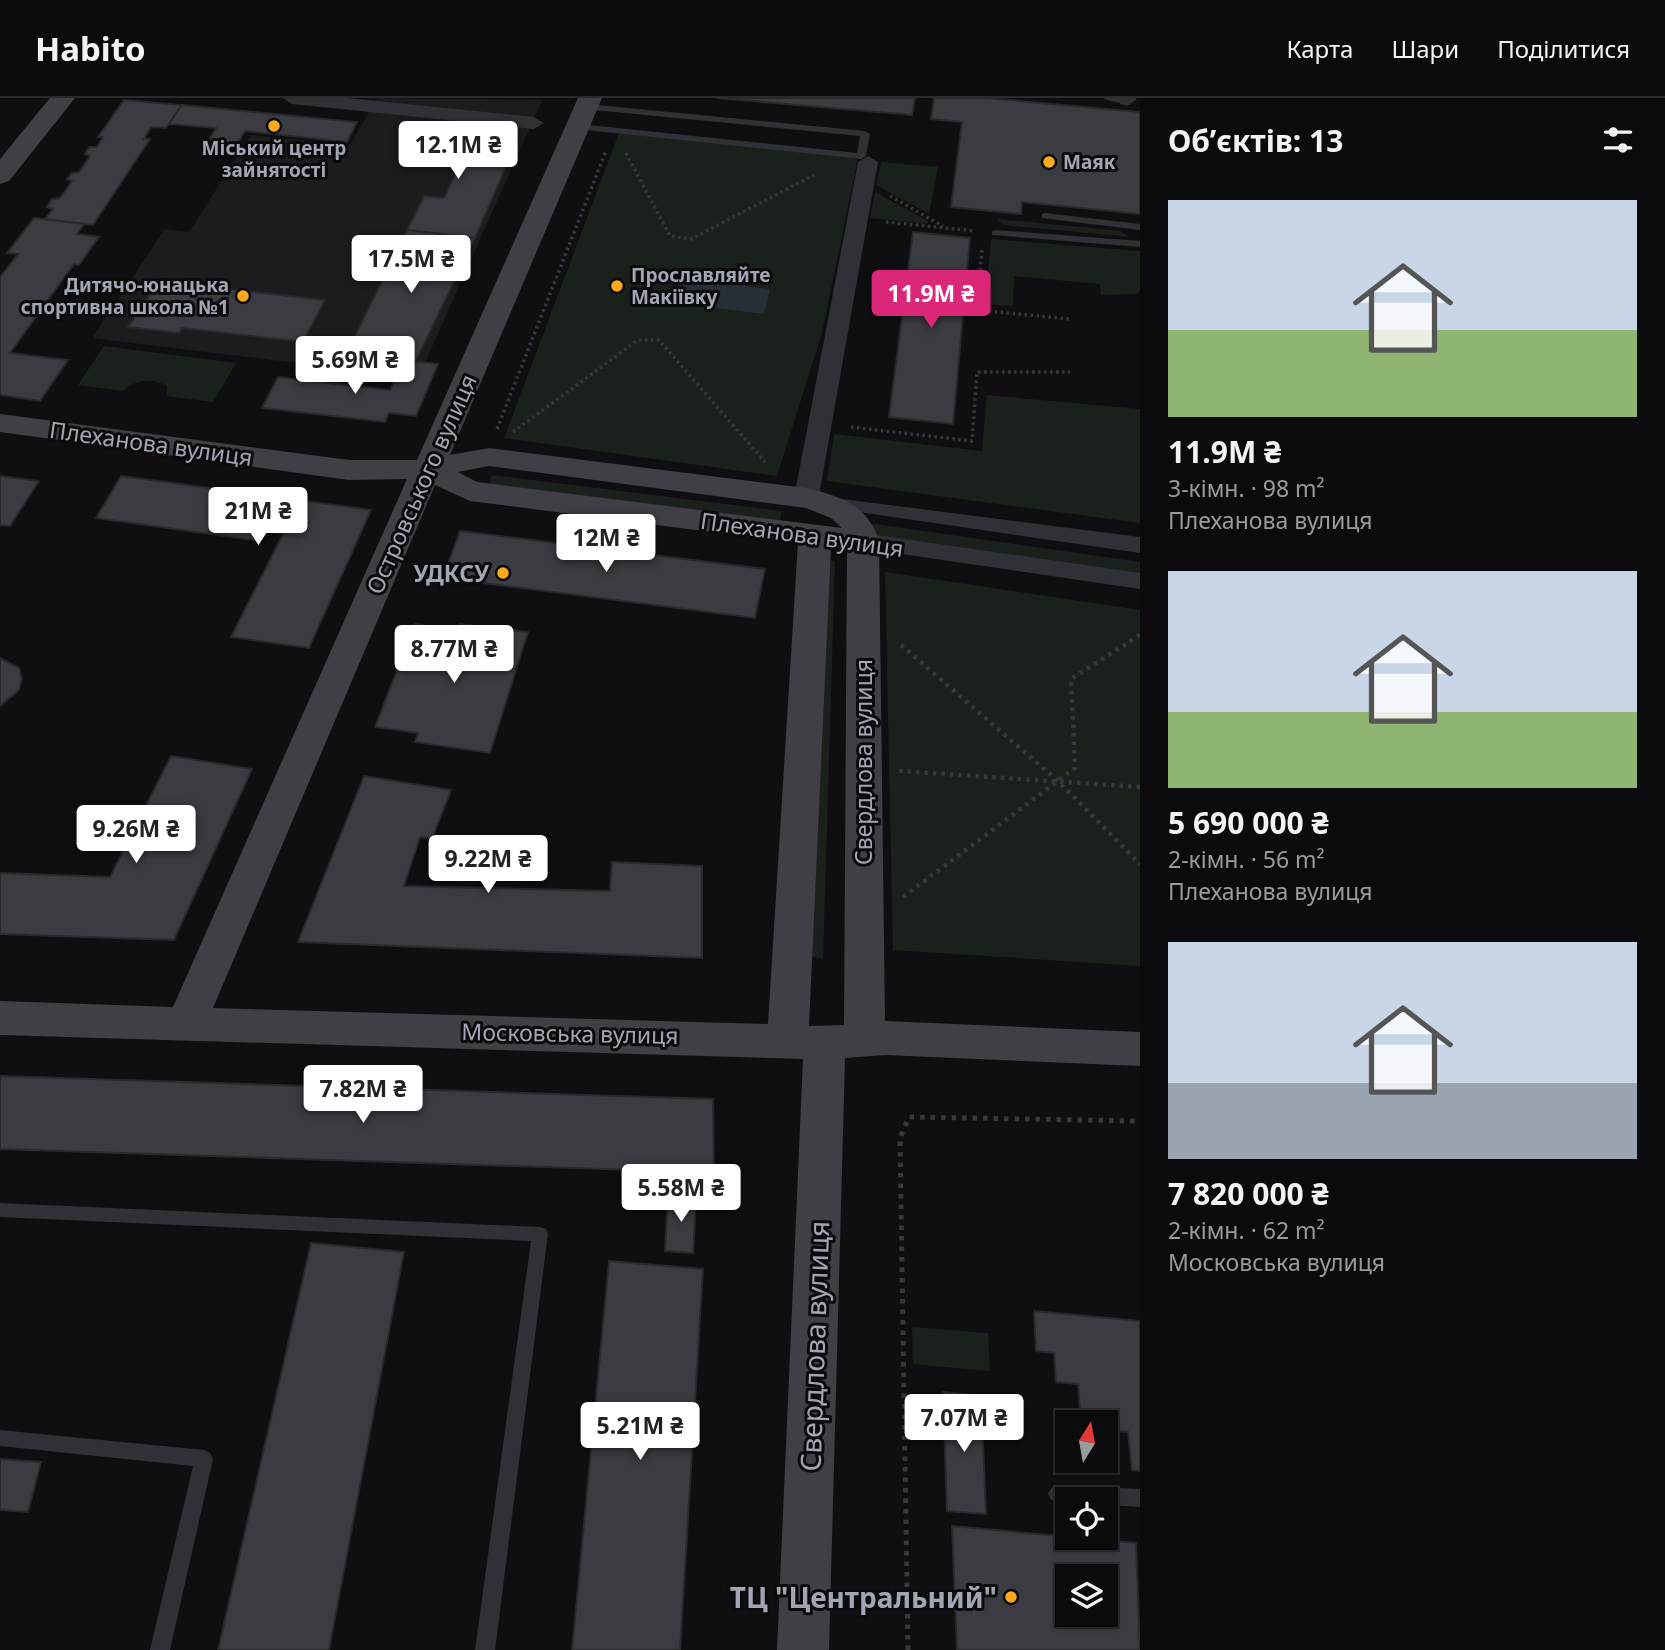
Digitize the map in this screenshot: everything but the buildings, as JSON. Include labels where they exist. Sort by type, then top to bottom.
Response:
[{"type":"street","points":[[0,176],[63,98]]},
{"type":"street","points":[[292,98],[537,114],[463,98]]},
{"type":"street","name":"Островського вулиця","points":[[186,1024],[585,111]]},
{"type":"street","points":[[863,541],[852,520],[816,511],[819,423],[866,172]]},
{"type":"street","name":"Плеханова вулиця","points":[[0,423],[349,470],[427,469],[470,491],[816,511],[1140,545]]},
{"type":"street","name":"Свердлова вулиця","points":[[803,1650],[826,1041],[816,511]]},
{"type":"street","name":"Плеханова вулиця","points":[[863,541],[1140,581]]},
{"type":"street","name":"Свердлова вулиця","points":[[826,1041],[863,975],[863,541]]},
{"type":"street","name":"Московська вулиця","points":[[0,1017],[1140,1049]]},
{"type":"lane","points":[[1107,98],[1127,99]]},
{"type":"lane","points":[[585,111],[865,134],[861,156],[614,130],[585,111]]},
{"type":"lane","points":[[1045,216],[1140,227]]},
{"type":"lane","points":[[995,233],[1140,244]]},
{"type":"lane","points":[[0,1210],[540,1234],[485,1650]]},
{"type":"lane","points":[[0,1438],[204,1459],[160,1650]]},
{"type":"lane","points":[[1118,1497],[1140,1498]]},
{"type":"path","points":[[614,130],[670,236],[691,239],[836,163],[866,172],[947,228],[857,220]]},
{"type":"path","points":[[496,432],[614,130]]},
{"type":"path","points":[[982,245],[977,310],[1069,319]]},
{"type":"path","points":[[504,438],[638,340],[659,340],[768,466]]},
{"type":"path","points":[[819,423],[972,441],[977,372],[1070,372]]},
{"type":"path","points":[[899,900],[1076,768],[1071,679],[1140,635]]},
{"type":"path","points":[[897,641],[1058,781],[1140,864]]},
{"type":"path","points":[[891,771],[1140,787]]},
{"type":"path","points":[[908,1650],[900,1138],[909,1117],[1140,1121]]},
{"type":"shaded area","points":[[377,98],[542,100],[423,367],[336,357],[331,367],[92,338],[165,229],[189,232],[251,135],[350,145]]},
{"type":"shaded area","points":[[619,133],[858,157],[822,333],[777,476],[504,438]]},
{"type":"shaded area","points":[[881,162],[938,167],[929,214],[876,185]]},
{"type":"shaded area","points":[[875,192],[928,221],[927,224],[870,218]]},
{"type":"shaded area","points":[[997,219],[1121,231],[1129,237],[1003,225]]},
{"type":"shaded area","points":[[991,239],[1140,251],[1140,289],[1137,294],[1101,295],[1100,284],[1014,276],[1013,306],[985,304]]},
{"type":"shaded area","points":[[681,279],[770,289],[764,314],[674,303]]},
{"type":"shaded area","points":[[104,346],[236,363],[213,402],[167,396],[167,386],[150,380],[133,384],[123,391],[78,385]]},
{"type":"shaded area","points":[[987,395],[1140,409],[1140,523],[827,481],[834,434],[982,451]]},
{"type":"shaded area","points":[[492,475],[782,511],[779,526],[487,489]]},
{"type":"shaded area","points":[[868,523],[1140,562],[1140,576],[874,538]]},
{"type":"shaded area","points":[[817,560],[835,561],[823,959],[798,952]]},
{"type":"shaded area","points":[[885,572],[1140,610],[1140,966],[893,950]]},
{"type":"shaded area","points":[[912,1327],[988,1333],[990,1371],[913,1364]]},
{"type":"place","name":"Міський центр зайнятості","points":[[274,126]]},
{"type":"place","name":"Маяк","points":[[1049,162]]},
{"type":"place","name":"Прославляйте Макіївку","points":[[617,286]]},
{"type":"place","name":"Дитячо-юнацька спортивна школа №1","points":[[243,296]]},
{"type":"place","name":"УДКСУ","points":[[503,573]]},
{"type":"place","name":"ТЦ \"Центральний\"","points":[[1011,1597]]}]
